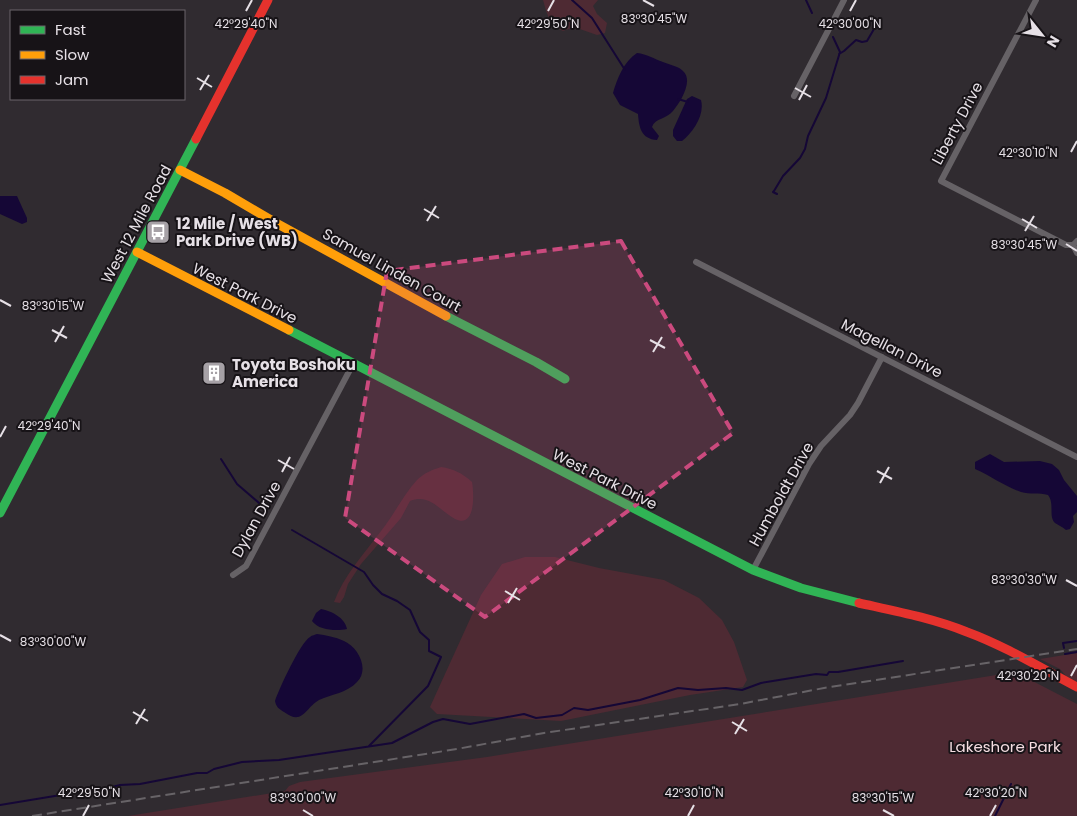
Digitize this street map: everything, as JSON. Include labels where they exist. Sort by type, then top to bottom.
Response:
[{"type":"street","name":"West 12 Mile Road","points":[[0,513],[268,0]]},
{"type":"street","points":[[794,96],[844,0]]},
{"type":"street","name":"Liberty Drive","points":[[1036,0],[941,180],[1066,245],[1075,243],[1077,253]]},
{"type":"street","name":"Samuel Linden Court","points":[[180,170],[225,193],[443,315],[536,362],[565,379]]},
{"type":"street","name":"West Park Drive","points":[[137,252],[753,570],[798,588],[950,626],[996,644],[1077,687]]},
{"type":"street","name":"Magellan Drive","points":[[696,262],[1077,457]]},
{"type":"street","name":"Humboldt Drive","points":[[753,570],[812,460],[825,441],[850,415],[882,357]]},
{"type":"street","name":"Dylan Drive","points":[[233,575],[246,566],[353,364]]},
{"type":"highlighted area","points":[[621,241],[733,433],[485,617],[345,518],[387,271]]},
{"type":"green space","points":[[543,0],[598,0],[593,6],[597,14],[607,23],[605,33],[597,35],[574,27],[563,31],[552,22],[547,14]]},
{"type":"green space","points":[[441,467],[458,472],[472,482],[473,501],[470,515],[467,519],[462,521],[455,519],[434,504],[423,499],[410,501],[401,518],[361,564],[348,584],[340,603],[334,602],[338,592],[361,556],[386,525],[412,486],[422,475]]},
{"type":"green space","points":[[525,557],[555,557],[599,568],[664,580],[699,598],[722,620],[734,642],[747,680],[743,687],[690,695],[561,721],[437,714],[430,707],[481,595],[502,564]]},
{"type":"green space","points":[[1077,653],[1077,682],[1066,676],[1060,669],[1040,659]]},
{"type":"green space","name":"Lakeshore Park","points":[[1015,672],[1077,704],[1077,816],[128,816],[285,791],[289,786],[300,782],[487,757]]},
{"type":"shaded area","points":[[637,53],[677,67],[686,76],[686,87],[679,103],[670,114],[656,122],[652,127],[659,136],[657,140],[644,135],[640,128],[638,114],[620,105],[613,93],[625,65]]},
{"type":"shaded area","points":[[692,96],[701,100],[700,117],[686,137],[682,141],[677,141],[673,136],[673,130],[687,99]]},
{"type":"shaded area","points":[[0,196],[17,196],[27,222],[22,224],[0,214]]},
{"type":"shaded area","points":[[990,454],[1004,462],[1040,461],[1052,464],[1059,470],[1064,480],[1077,496],[1077,512],[1073,516],[1074,522],[1070,529],[1066,530],[1053,520],[1051,502],[1048,495],[1021,492],[975,469],[975,462]]},
{"type":"shaded area","points":[[321,609],[337,616],[344,622],[347,629],[329,630],[315,624],[312,621],[316,613]]},
{"type":"shaded area","points":[[317,634],[341,640],[354,648],[361,659],[361,677],[349,689],[319,700],[300,716],[290,716],[278,708],[275,701],[285,677],[301,648],[310,637]]},
{"type":"waterway","points":[[572,0],[592,18],[625,70]]},
{"type":"waterway","points":[[806,0],[812,13]]},
{"type":"waterway","points":[[839,54],[856,40],[867,41],[874,29]]},
{"type":"waterway","points":[[777,194],[773,192],[783,176],[800,158],[805,149],[808,136],[826,98],[840,52],[833,37]]},
{"type":"waterway","points":[[678,99],[688,102]]},
{"type":"waterway","points":[[221,459],[237,484],[266,509]]},
{"type":"waterway","points":[[292,530],[364,572],[382,594],[410,610],[420,632],[429,640],[429,651],[441,657],[428,686],[369,746]]},
{"type":"waterway","points":[[1064,648],[1063,643],[1077,641]]},
{"type":"waterway","points":[[1065,654],[1077,652]]},
{"type":"waterway","points":[[0,805],[85,791],[96,791],[120,785],[140,784],[197,773],[207,773],[214,769],[242,762],[279,760],[392,743],[433,722],[443,719],[470,724],[524,714],[536,718],[562,715],[574,708],[588,710],[640,700],[678,688],[742,690],[761,683],[816,674],[827,675],[829,672],[903,661]]},
{"type":"waterway","points":[[995,816],[1011,784]]},
{"type":"railway","points":[[32,816],[1077,649]]},
{"type":"traffic: fast","points":[[0,513],[196,139]]},
{"type":"traffic: fast","points":[[446,316],[565,379]]},
{"type":"traffic: fast","points":[[289,330],[753,570],[801,588],[859,603]]},
{"type":"traffic: slow","points":[[180,170],[446,316]]},
{"type":"traffic: slow","points":[[137,252],[289,330]]},
{"type":"traffic: jam","points":[[196,139],[268,0]]},
{"type":"traffic: jam","points":[[859,603],[927,619],[967,632],[1009,651],[1077,687]]},
{"type":"place","name":"12 Mile / West Park Drive (WB)","points":[[158,232]]},
{"type":"place","name":"Toyota Boshoku America","points":[[214,373]]}]
